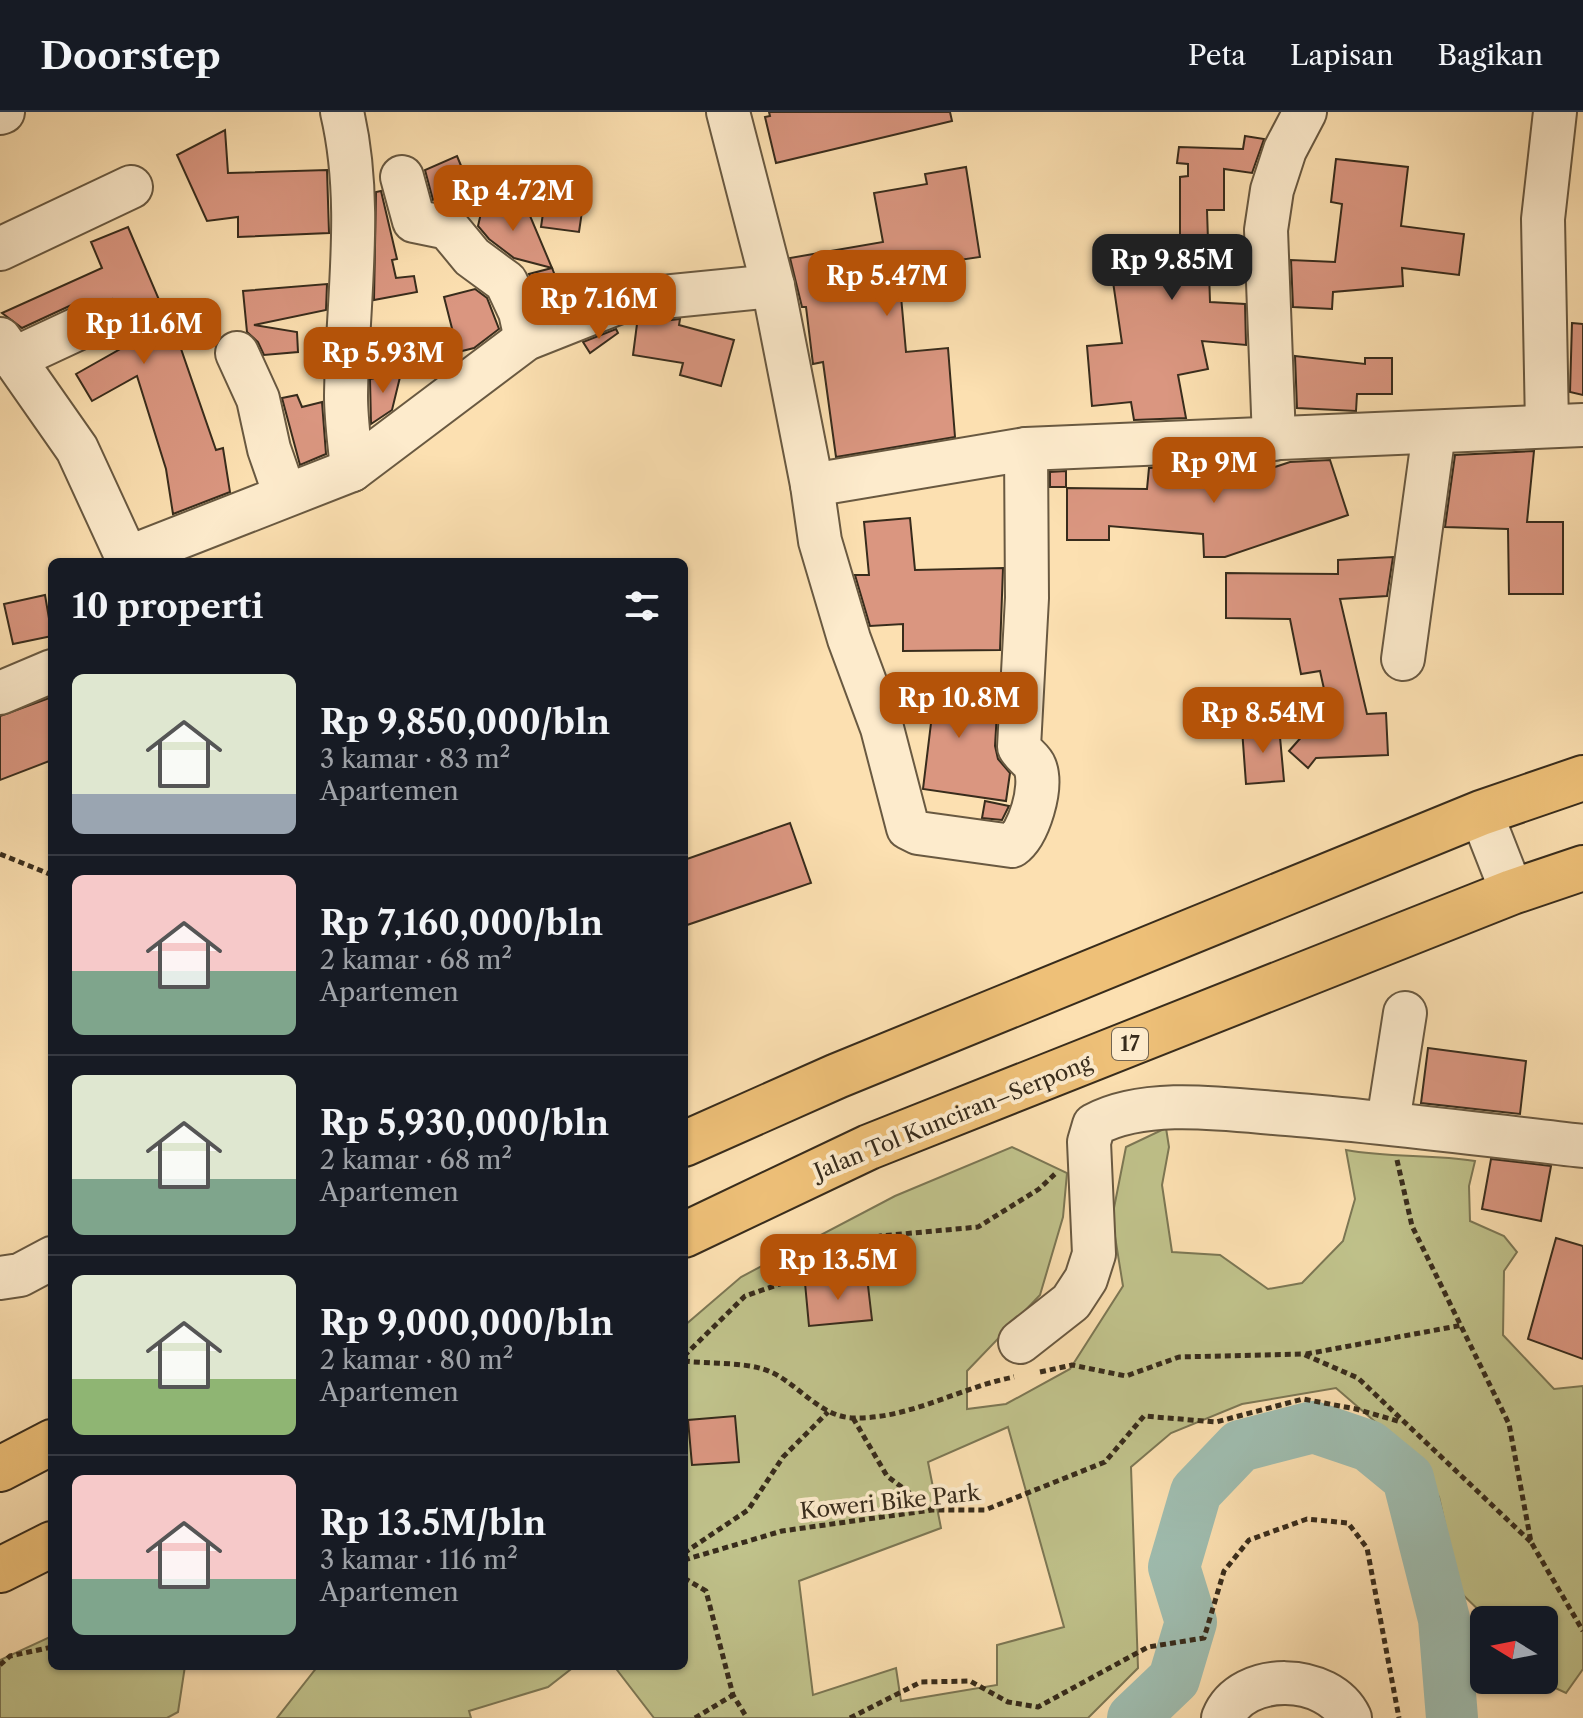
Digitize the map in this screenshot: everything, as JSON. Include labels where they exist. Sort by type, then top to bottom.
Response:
[{"type":"highway","points":[[688,1142],[837,1076],[1481,813],[1583,778]]},
{"type":"highway","name":"Jalan Tol Kunciran–Serpong","points":[[688,1233],[869,1147],[1512,892],[1583,868]]},
{"type":"highway","points":[[0,1469],[48,1444]]},
{"type":"highway","points":[[0,1570],[48,1546]]},
{"type":"street","points":[[342,112],[351,186],[354,271],[346,397],[352,470]]},
{"type":"street","points":[[728,112],[773,286],[820,541],[849,639],[882,728],[908,828],[918,833],[1012,846],[1018,841],[1028,820],[1037,774],[1034,762],[1019,747],[1027,598],[1026,449]]},
{"type":"street","points":[[1274,439],[1266,230],[1272,190],[1285,150],[1305,112]]},
{"type":"street","points":[[812,485],[1026,449],[1565,425],[1543,219],[1555,112]]},
{"type":"street","points":[[402,177],[414,221],[448,228],[472,257],[506,282],[520,312],[526,339]]},
{"type":"street","points":[[0,249],[131,187]]},
{"type":"street","points":[[133,558],[352,470],[526,339],[622,301],[773,286]]},
{"type":"street","points":[[88,324],[7,349],[77,449],[127,558]]},
{"type":"street","points":[[237,353],[258,399],[269,449],[285,495]]},
{"type":"street","points":[[1403,659],[1434,432]]},
{"type":"street","points":[[0,693],[48,673]]},
{"type":"street","points":[[1481,813],[1512,892]]},
{"type":"street","points":[[1388,1122],[1405,1013]]},
{"type":"street","points":[[1023,1364],[1086,1279],[1094,1254],[1089,1142],[1094,1125],[1102,1120],[1135,1111],[1188,1107],[1388,1122],[1583,1146]]},
{"type":"street","points":[[0,1278],[20,1275],[48,1260]]},
{"type":"street","points":[[1223,1718],[1249,1689],[1295,1683],[1329,1693],[1350,1718]]},
{"type":"path","points":[[0,854],[48,873]]},
{"type":"path","points":[[1388,1122],[1412,1226],[1509,1424],[1531,1542],[1583,1631]]},
{"type":"path","points":[[688,1355],[745,1296],[826,1268],[880,1236],[978,1227],[1039,1189],[1089,1142]]},
{"type":"path","points":[[1303,1354],[1463,1325]]},
{"type":"path","name":"Koweri Bike Park","points":[[1023,1364],[1072,1365],[1126,1376],[1179,1357],[1224,1359],[1303,1354],[1358,1378],[1531,1542]]},
{"type":"path","points":[[688,1360],[765,1370],[828,1412],[853,1418],[918,1408],[990,1382],[1023,1364]]},
{"type":"path","name":"Koweri Bike Park","points":[[688,1559],[782,1531],[932,1510],[985,1510],[1105,1462],[1144,1416],[1216,1422],[1303,1399],[1356,1409],[1404,1424]]},
{"type":"path","points":[[688,1550],[748,1510],[783,1457],[828,1412]]},
{"type":"path","points":[[853,1418],[887,1476],[932,1510]]},
{"type":"path","points":[[850,1718],[921,1682],[970,1681],[1008,1702],[1038,1707],[1148,1647],[1204,1638],[1224,1571],[1249,1540],[1307,1519],[1348,1523],[1367,1548],[1399,1718]]},
{"type":"path","points":[[688,1580],[706,1591],[733,1695],[747,1718]]},
{"type":"path","points":[[0,1665],[10,1656],[48,1648]]},
{"type":"path","points":[[695,1718],[733,1695]]},
{"type":"green space","points":[[1166,1128],[1169,1147],[1162,1185],[1172,1252],[1220,1255],[1268,1289],[1302,1283],[1343,1241],[1355,1199],[1346,1150],[1475,1161],[1469,1186],[1470,1221],[1504,1236],[1517,1252],[1504,1271],[1503,1335],[1554,1389],[1583,1386],[1583,1669],[1566,1693],[1558,1689],[1558,1606],[1474,1606],[1460,1592],[1439,1497],[1417,1458],[1336,1388],[1242,1404],[1171,1433],[1131,1467],[1138,1668],[1088,1718],[654,1718],[617,1670],[688,1670],[688,1323],[741,1277],[895,1196],[1012,1147],[1067,1173],[1063,1217],[1040,1295],[967,1371],[967,1409],[1006,1404],[1070,1369],[1123,1286],[1112,1218],[1126,1147]],"holes":[[[1008,1427],[1064,1627],[997,1645],[997,1685],[901,1701],[896,1668],[813,1695],[799,1581],[941,1528],[928,1462]]]},
{"type":"green space","points":[[48,1638],[48,1670],[184,1670],[178,1712],[167,1718],[0,1718],[0,1660]]},
{"type":"green space","points":[[315,1670],[570,1670],[548,1687],[469,1711],[471,1718],[277,1718]]},
{"type":"building","points":[[769,112],[950,112],[952,121],[776,163],[765,117],[770,116]]},
{"type":"building","points":[[225,130],[228,173],[327,170],[329,233],[238,237],[238,217],[207,221],[177,155]]},
{"type":"building","points":[[1245,136],[1264,139],[1252,173],[1224,169],[1224,210],[1207,210],[1210,302],[1245,304],[1246,345],[1202,341],[1208,369],[1178,375],[1186,418],[1134,420],[1131,402],[1092,406],[1087,346],[1122,343],[1112,275],[1174,265],[1174,245],[1180,244],[1180,177],[1188,176],[1188,164],[1177,163],[1179,147],[1243,149]]},
{"type":"building","points":[[457,156],[469,185],[433,200],[425,170]]},
{"type":"building","points":[[1336,159],[1408,167],[1401,226],[1464,234],[1459,275],[1402,268],[1403,286],[1333,292],[1332,309],[1293,307],[1291,260],[1335,262],[1342,204],[1331,202]]},
{"type":"building","points":[[966,167],[980,257],[925,265],[927,281],[900,285],[906,352],[948,348],[955,437],[836,457],[823,362],[813,364],[806,307],[802,307],[790,258],[883,242],[874,193],[927,184],[925,174]]},
{"type":"building","points":[[548,179],[586,184],[579,232],[541,227]]},
{"type":"building","points":[[381,191],[397,259],[392,260],[396,278],[414,276],[417,292],[374,300],[376,192]]},
{"type":"building","points":[[484,200],[528,211],[552,268],[514,258],[489,239],[478,226]]},
{"type":"building","points":[[128,227],[168,321],[174,318],[184,341],[179,343],[216,450],[223,448],[230,492],[173,514],[166,469],[137,376],[92,401],[76,374],[129,344],[112,299],[101,304],[89,300],[78,302],[22,328],[2,313],[102,268],[91,242]]},
{"type":"building","points":[[552,268],[564,298],[543,306],[529,274]]},
{"type":"building","points":[[327,284],[326,310],[254,325],[297,332],[298,352],[264,355],[258,342],[247,332],[243,291]]},
{"type":"building","points":[[475,289],[487,298],[499,329],[474,348],[458,352],[444,297]]},
{"type":"building","points":[[680,319],[679,325],[734,340],[721,386],[680,375],[683,363],[633,355],[637,324]]},
{"type":"building","points":[[1572,323],[1583,324],[1583,395],[1570,392]]},
{"type":"building","points":[[616,329],[618,333],[590,353],[583,342]]},
{"type":"building","points":[[1295,356],[1365,364],[1365,358],[1392,358],[1392,394],[1357,394],[1356,411],[1297,408]]},
{"type":"building","points":[[401,373],[392,410],[371,424],[370,379]]},
{"type":"building","points":[[297,395],[302,407],[322,402],[326,454],[300,465],[282,398]]},
{"type":"building","points":[[1534,451],[1527,522],[1563,522],[1563,594],[1509,594],[1508,529],[1445,527],[1455,455]]},
{"type":"building","points":[[1330,460],[1348,515],[1225,557],[1204,557],[1203,534],[1109,526],[1109,540],[1067,540],[1067,488],[1147,489],[1149,468],[1245,464],[1245,477],[1290,462]]},
{"type":"building","points":[[1066,471],[1066,487],[1050,487],[1050,472]]},
{"type":"building","points":[[910,518],[915,570],[1003,568],[1000,650],[903,651],[903,624],[870,626],[855,575],[869,575],[864,522]]},
{"type":"building","points":[[1393,557],[1387,596],[1340,599],[1367,714],[1386,713],[1388,755],[1316,758],[1308,768],[1289,751],[1328,707],[1320,671],[1301,674],[1290,619],[1226,618],[1226,573],[1338,574],[1338,560]]},
{"type":"building","points":[[45,595],[48,637],[13,644],[4,604]]},
{"type":"building","points":[[902,680],[998,695],[995,746],[998,759],[1010,773],[1006,801],[923,789],[932,715],[902,714]]},
{"type":"building","points":[[48,698],[48,762],[0,780],[0,716]]},
{"type":"building","points":[[1279,726],[1284,781],[1246,784],[1242,729]]},
{"type":"building","points":[[985,801],[1009,806],[1002,820],[982,818]]},
{"type":"building","points":[[790,823],[811,883],[688,925],[688,859]]},
{"type":"building","points":[[1428,1048],[1526,1061],[1520,1114],[1421,1103]]},
{"type":"building","points":[[1491,1159],[1551,1166],[1541,1221],[1482,1209]]},
{"type":"building","points":[[1556,1238],[1583,1246],[1583,1359],[1528,1339]]},
{"type":"building","points":[[867,1277],[872,1320],[809,1326],[805,1283]]},
{"type":"building","points":[[735,1416],[739,1462],[692,1465],[688,1420]]},
{"type":"waterway","points":[[1133,1718],[1174,1679],[1191,1622],[1174,1567],[1196,1492],[1240,1446],[1313,1427],[1369,1446],[1408,1478],[1444,1619],[1452,1718]]}]
